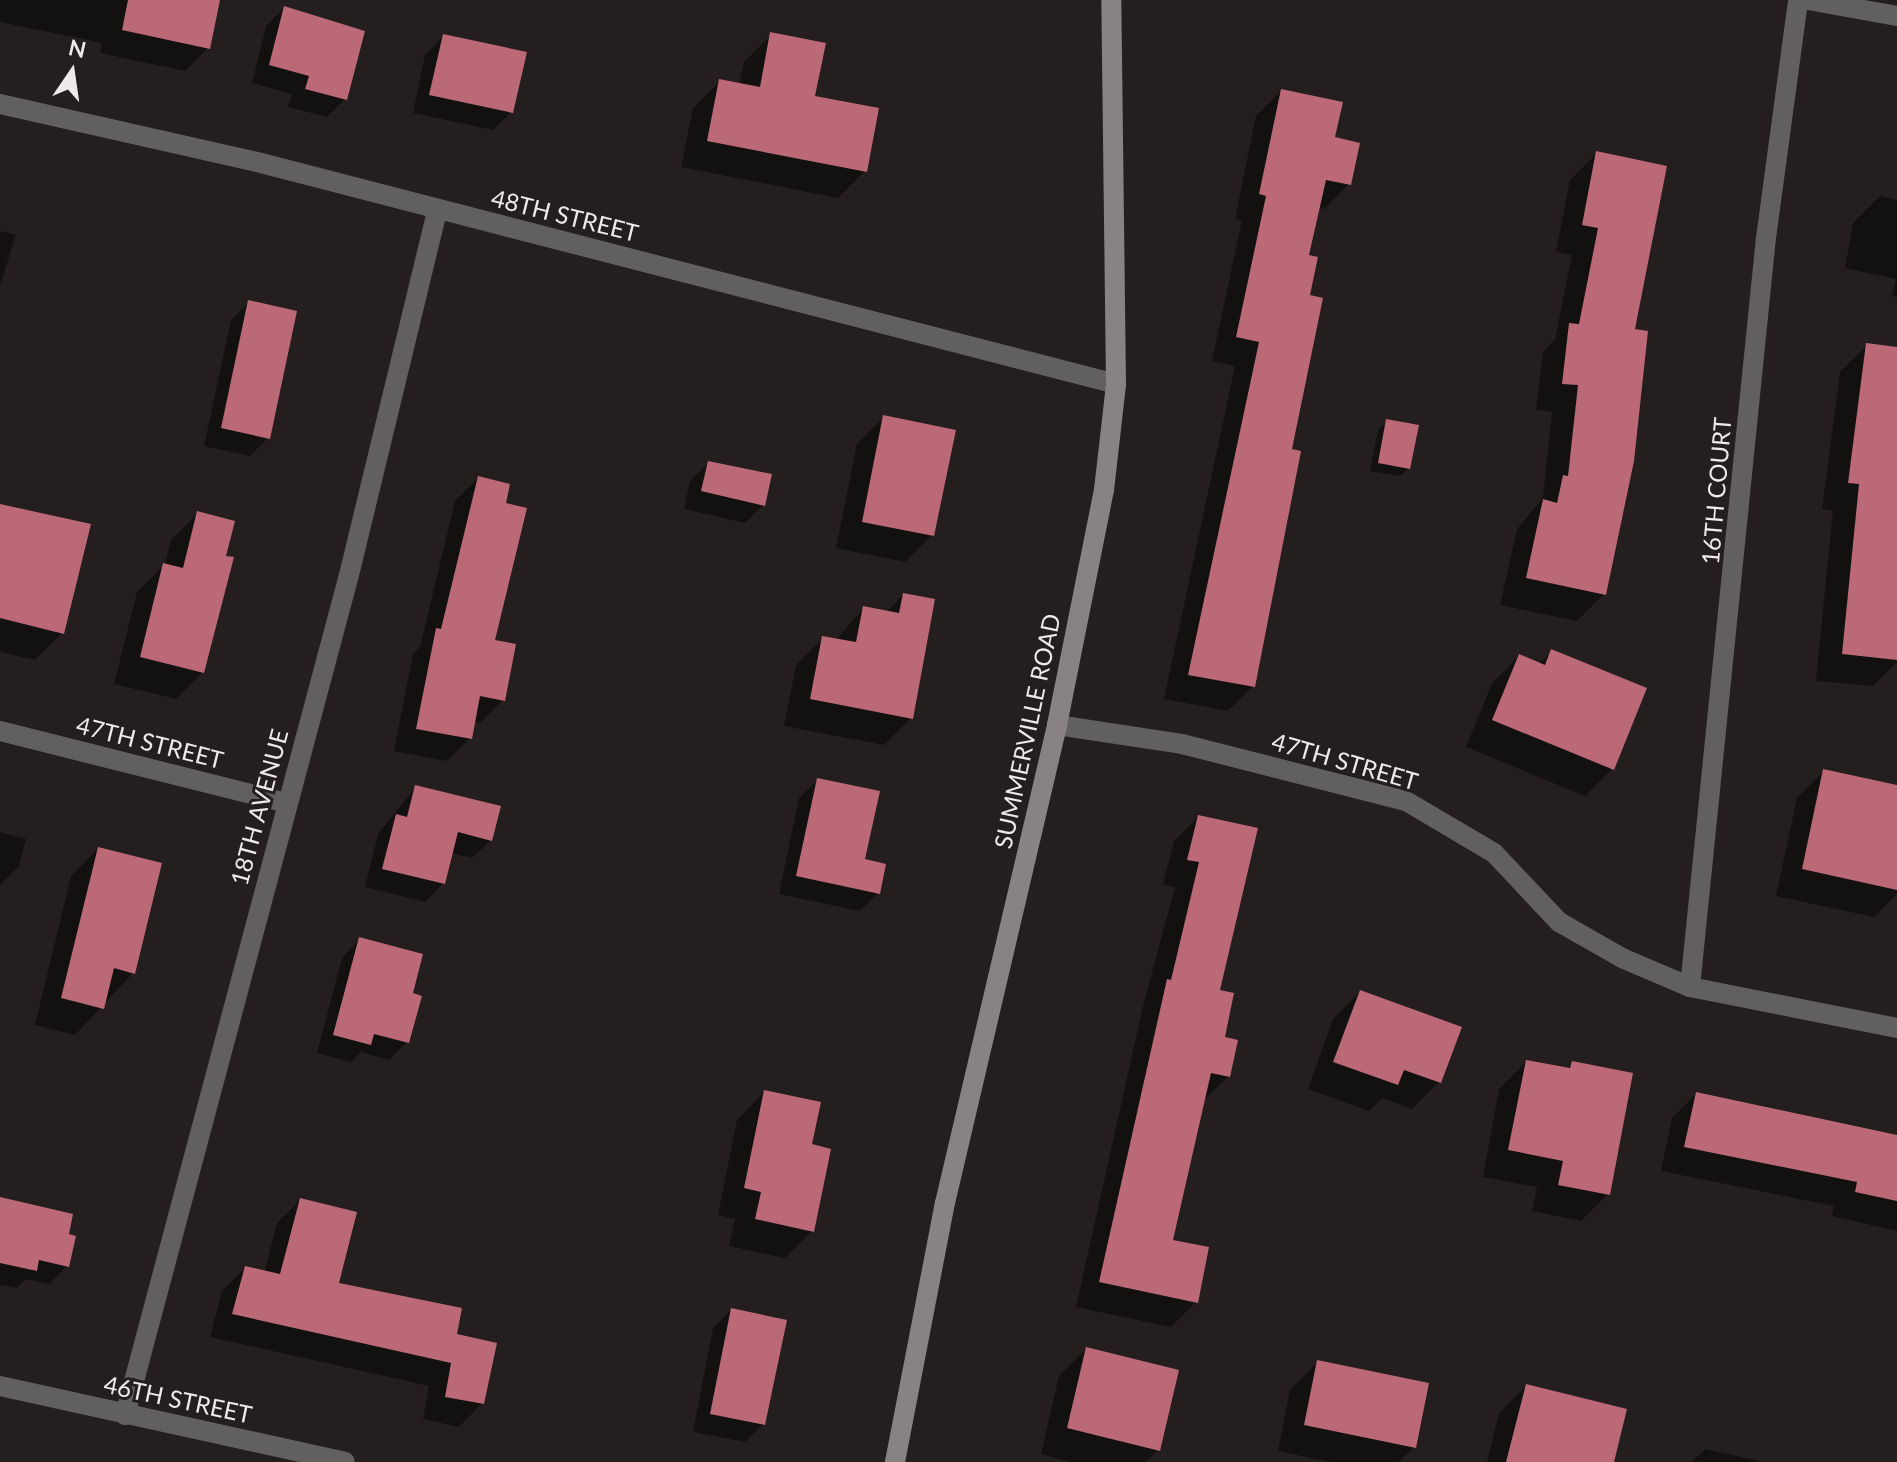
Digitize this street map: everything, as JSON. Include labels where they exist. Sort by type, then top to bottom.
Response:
[{"type":"main road","name":"SUMMERVILLE ROAD","points":[[895,1462],[945,1203],[1057,725],[1104,490],[1116,384],[1111,0]]},
{"type":"street","name":"16TH COURT","points":[[1690,987],[1766,238],[1798,0]]},
{"type":"street","points":[[1808,0],[1897,16]]},
{"type":"street","name":"48TH STREET","points":[[0,104],[437,210],[1116,384]]},
{"type":"street","name":"18TH AVENUE","points":[[125,1415],[287,803],[437,210]]},
{"type":"street","name":"47TH STREET","points":[[1057,725],[1182,744],[1406,801],[1494,853],[1559,922],[1622,958],[1690,987],[1897,1028]]},
{"type":"street","name":"47TH STREET","points":[[0,731],[287,803]]},
{"type":"street","name":"46TH STREET","points":[[0,1386],[345,1462]]},
{"type":"building","points":[[128,0],[220,0],[210,49],[122,30]]},
{"type":"building","points":[[284,6],[365,31],[347,100],[305,89],[309,76],[269,65]]},
{"type":"building","points":[[770,32],[826,43],[815,96],[879,108],[867,172],[707,141],[719,79],[760,87]]},
{"type":"building","points":[[443,34],[527,52],[513,113],[429,95]]},
{"type":"building","points":[[1281,89],[1343,102],[1335,137],[1360,143],[1351,185],[1326,180],[1309,255],[1318,257],[1310,295],[1323,298],[1292,449],[1301,451],[1255,687],[1188,675],[1259,342],[1236,337],[1266,196],[1259,194]]},
{"type":"building","points":[[1596,151],[1667,166],[1635,329],[1648,331],[1634,461],[1606,595],[1526,578],[1543,499],[1557,503],[1563,475],[1568,476],[1578,385],[1562,384],[1569,323],[1579,324],[1598,228],[1582,225]]},
{"type":"building","points":[[248,300],[297,311],[270,439],[221,428]]},
{"type":"building","points":[[1866,343],[1897,347],[1897,660],[1842,654],[1859,484],[1848,483]]},
{"type":"building","points":[[883,415],[956,430],[934,536],[862,522]]},
{"type":"building","points":[[1386,419],[1419,425],[1410,469],[1378,463]]},
{"type":"building","points":[[708,461],[772,474],[765,506],[701,491]]},
{"type":"building","points":[[478,476],[510,484],[506,503],[527,508],[495,640],[516,644],[505,701],[480,696],[472,739],[416,729],[436,628],[441,629]]},
{"type":"building","points":[[0,504],[91,524],[64,634],[0,618]]},
{"type":"building","points":[[197,511],[235,521],[226,556],[234,557],[204,673],[140,657],[163,563],[183,568]]},
{"type":"building","points":[[903,593],[935,599],[913,719],[810,699],[822,636],[856,642],[863,606],[899,613]]},
{"type":"building","points":[[1551,649],[1647,688],[1614,770],[1492,720],[1519,654],[1545,665]]},
{"type":"building","points":[[1823,769],[1897,785],[1897,890],[1802,869]]},
{"type":"building","points":[[817,778],[880,791],[865,859],[886,864],[880,894],[796,876]]},
{"type":"building","points":[[415,785],[501,806],[492,841],[458,832],[445,884],[382,869],[396,814],[407,817]]},
{"type":"building","points":[[1198,815],[1258,828],[1220,990],[1234,993],[1225,1037],[1238,1040],[1230,1077],[1211,1073],[1173,1240],[1209,1247],[1198,1303],[1099,1282],[1167,979],[1171,980],[1199,862],[1187,860]]},
{"type":"building","points":[[98,847],[162,863],[135,974],[114,968],[104,1009],[61,998]]},
{"type":"building","points":[[359,937],[423,954],[413,993],[422,996],[409,1043],[374,1034],[371,1045],[333,1035]]},
{"type":"building","points":[[1360,990],[1462,1027],[1441,1083],[1404,1070],[1398,1085],[1333,1062]]},
{"type":"building","points":[[1526,1060],[1570,1068],[1572,1061],[1633,1073],[1610,1195],[1558,1185],[1563,1161],[1508,1150]]},
{"type":"building","points":[[764,1090],[821,1102],[812,1144],[831,1149],[814,1232],[755,1219],[761,1192],[744,1188]]},
{"type":"building","points":[[1696,1092],[1897,1135],[1897,1201],[1855,1192],[1857,1182],[1684,1147]]},
{"type":"building","points":[[0,1197],[73,1214],[69,1234],[76,1236],[69,1267],[39,1260],[37,1271],[0,1263]]},
{"type":"building","points":[[300,1198],[357,1212],[339,1283],[462,1308],[457,1334],[497,1343],[484,1404],[445,1397],[451,1363],[232,1314],[245,1266],[280,1274]]},
{"type":"building","points":[[731,1308],[787,1320],[765,1425],[710,1414]]},
{"type":"building","points":[[1086,1347],[1179,1370],[1160,1451],[1067,1428]]},
{"type":"building","points":[[1317,1360],[1429,1383],[1416,1448],[1304,1425]]},
{"type":"building","points":[[1526,1384],[1627,1409],[1614,1462],[1506,1462]]}]
